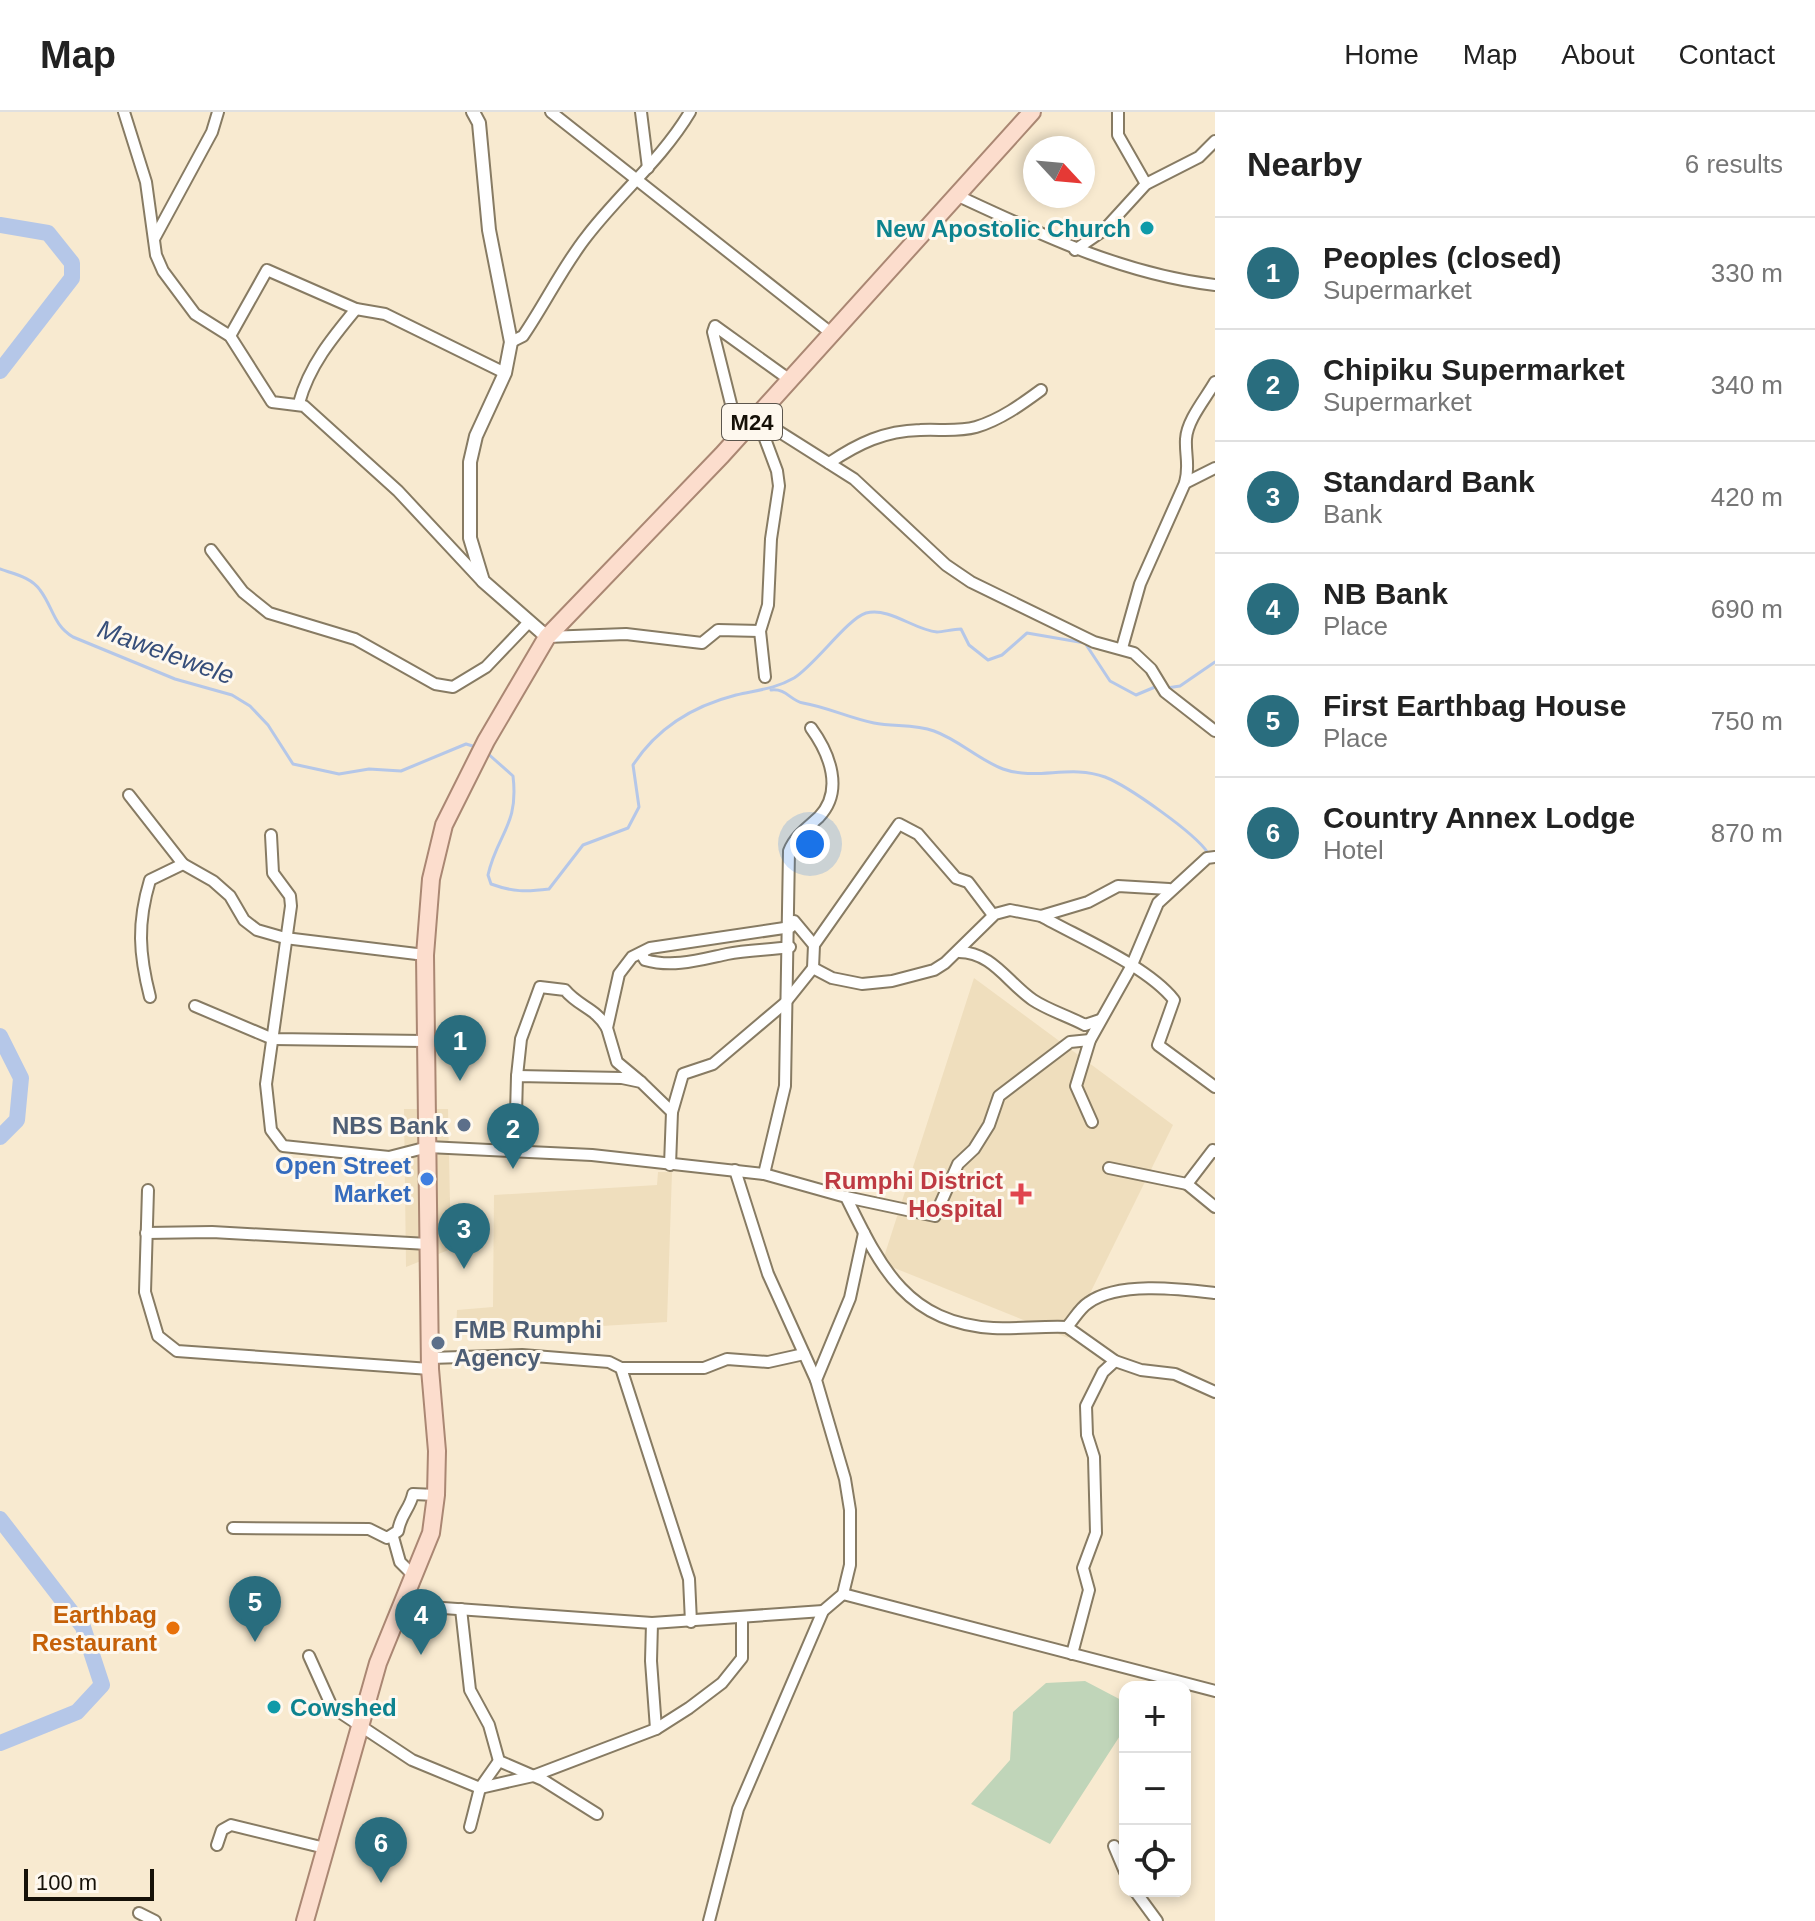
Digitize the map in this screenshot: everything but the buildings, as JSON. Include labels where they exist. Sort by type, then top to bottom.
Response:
[{"type":"main road","name":"M24","points":[[305,1921],[360,1725],[401,1605],[431,1533],[436,1495],[437,1451],[430,1364],[425,955],[431,879],[444,825],[483,747],[547,637],[757,419],[1032,112]]},
{"type":"street","points":[[124,112],[146,182],[154,239],[163,271],[195,314],[230,336],[272,402],[287,406],[299,403]]},
{"type":"street","points":[[154,239],[212,132],[218,112]]},
{"type":"street","points":[[473,112],[479,123],[489,230],[511,342],[505,373],[476,436],[470,462],[470,538],[483,581]]},
{"type":"street","points":[[551,112],[831,333]]},
{"type":"street","points":[[641,112],[648,168]]},
{"type":"street","points":[[511,342],[523,336],[584,239],[618,199],[638,182],[690,112]]},
{"type":"street","points":[[1118,112],[1118,135],[1146,184]]},
{"type":"street","points":[[1075,250],[1104,230],[1146,184],[1199,157],[1215,141]]},
{"type":"street","points":[[956,195],[1075,250],[1171,280],[1215,285]]},
{"type":"street","points":[[230,336],[267,270],[356,309],[385,314],[505,373]]},
{"type":"street","points":[[299,403],[305,382],[327,344],[356,309]]},
{"type":"street","points":[[739,436],[713,332],[715,326],[790,380]]},
{"type":"street","points":[[1122,648],[1140,584],[1185,483],[1189,468],[1186,439],[1215,382]]},
{"type":"street","points":[[829,463],[862,441],[895,432],[958,431],[979,426],[1015,408],[1041,390]]},
{"type":"street","points":[[299,403],[398,491],[483,581],[547,637],[626,634],[702,643],[718,630],[760,631]]},
{"type":"street","points":[[757,419],[854,479],[946,565],[971,582],[1094,642],[1122,648],[1151,669],[1162,687],[1215,731]]},
{"type":"street","points":[[757,419],[777,471],[779,486],[771,539],[768,605],[760,631],[765,677]]},
{"type":"street","points":[[1185,483],[1215,468]]},
{"type":"street","points":[[211,550],[243,592],[269,613],[355,639],[435,684],[453,687],[486,667],[529,622]]},
{"type":"street","points":[[764,1174],[785,1086],[785,1003],[791,927],[787,906],[789,851],[793,842],[830,803],[833,789],[826,754],[811,728]]},
{"type":"street","points":[[129,795],[183,864],[213,881],[230,896],[244,920],[257,930],[285,938],[425,955]]},
{"type":"street","points":[[670,1165],[672,1112],[683,1074],[713,1064],[785,1003],[813,968],[814,945],[899,824],[918,834],[956,878],[968,882],[993,915]]},
{"type":"street","points":[[271,835],[273,873],[290,896],[266,1084],[271,1130],[283,1146],[389,1157],[428,1147],[592,1155],[735,1170],[764,1174],[846,1197],[935,1216],[958,1164],[974,1149],[989,1125],[999,1096],[1070,1042],[1090,1040]]},
{"type":"street","points":[[1092,1122],[1076,1086],[1090,1040],[1131,967],[1150,917],[1169,889],[1211,857]]},
{"type":"street","points":[[150,997],[139,954],[144,901],[150,880],[183,864]]},
{"type":"street","points":[[1041,916],[1088,902],[1118,886],[1169,889]]},
{"type":"street","points":[[813,968],[832,978],[862,984],[892,981],[934,970],[959,952],[993,915],[1010,910],[1041,916],[1131,967],[1174,1000],[1158,1045],[1215,1087]]},
{"type":"street","points":[[791,927],[794,921],[814,945]]},
{"type":"street","points":[[607,1028],[619,974],[632,957],[736,933],[791,927]]},
{"type":"street","points":[[641,953],[645,960],[659,964],[703,961],[729,954],[790,947]]},
{"type":"street","points":[[959,952],[971,952],[987,960],[1033,1000],[1085,1025],[1100,1020]]},
{"type":"street","points":[[515,1152],[521,1039],[540,987],[565,990],[574,1003],[599,1014],[607,1028],[617,1062],[672,1112]]},
{"type":"street","points":[[195,1006],[273,1039],[424,1041]]},
{"type":"street","points":[[517,1076],[622,1078],[641,1082]]},
{"type":"street","points":[[1187,1184],[1214,1150]]},
{"type":"street","points":[[1109,1168],[1187,1184],[1214,1205]]},
{"type":"street","points":[[709,1921],[738,1809],[823,1611],[843,1594],[850,1565],[850,1510],[845,1479],[816,1380],[768,1274],[735,1170]]},
{"type":"street","points":[[148,1190],[145,1292],[158,1336],[177,1351],[430,1364],[522,1355],[609,1362],[621,1368],[704,1368],[727,1359],[759,1362],[804,1354]]},
{"type":"street","points":[[846,1197],[896,1287],[912,1301],[956,1322],[992,1328],[1067,1327],[1115,1361],[1141,1370],[1175,1374],[1215,1392]]},
{"type":"street","points":[[146,1233],[212,1232],[428,1244]]},
{"type":"street","points":[[816,1380],[850,1298],[864,1233]]},
{"type":"street","points":[[1067,1327],[1087,1303],[1099,1297],[1154,1287],[1215,1293]]},
{"type":"street","points":[[1072,1654],[1089,1590],[1083,1568],[1096,1533],[1094,1457],[1087,1435],[1086,1406],[1103,1372],[1115,1361]]},
{"type":"street","points":[[621,1368],[689,1579],[691,1622]]},
{"type":"street","points":[[415,1577],[400,1562],[393,1537],[413,1494],[436,1495]]},
{"type":"street","points":[[233,1528],[369,1529],[387,1538],[393,1537]]},
{"type":"street","points":[[843,1594],[1215,1691]]},
{"type":"street","points":[[401,1605],[652,1623],[823,1611]]},
{"type":"street","points":[[461,1609],[470,1690],[489,1725],[499,1761]]},
{"type":"street","points":[[309,1656],[332,1707],[412,1760],[480,1788],[533,1776],[656,1729],[722,1683],[736,1666],[745,1649],[742,1617]]},
{"type":"street","points":[[652,1623],[651,1661],[656,1729]]},
{"type":"street","points":[[499,1761],[533,1776],[597,1814]]},
{"type":"street","points":[[470,1827],[480,1788],[499,1761]]},
{"type":"street","points":[[217,1845],[222,1830],[231,1825],[325,1848]]},
{"type":"street","points":[[1114,1846],[1119,1858]]},
{"type":"street","points":[[1139,1897],[1157,1921]]},
{"type":"street","points":[[139,1913],[155,1921]]},
{"type":"shaded area","name":"Rumphi District Hospital","points":[[974,978],[1173,1125],[1068,1338],[882,1263]]},
{"type":"shaded area","name":"Open Street Market","points":[[404,1109],[448,1109],[451,1249],[406,1267]]},
{"type":"shaded area","points":[[658,1172],[672,1172],[667,1322],[502,1332],[456,1330],[457,1310],[493,1307],[494,1195],[657,1185]]},
{"type":"green space","points":[[1085,1681],[1119,1699],[1119,1737],[1050,1844],[971,1804],[1010,1760],[1013,1712],[1046,1683]]},
{"type":"waterway","points":[[0,225],[48,233],[72,263],[72,278],[0,371]]},
{"type":"waterway","name":"Mawelewele","points":[[0,569],[32,582],[44,596],[57,621],[73,637],[175,679],[232,695],[250,706],[268,725],[293,764],[339,774],[369,769],[401,771],[466,744],[476,747]]},
{"type":"waterway","name":"Mawelewele","points":[[486,752],[513,776],[514,793],[510,818],[488,875],[491,884],[513,890],[541,890],[549,889],[583,845],[628,828],[639,807],[633,765],[665,729],[705,705],[773,687],[794,678],[850,624],[866,613],[884,613],[937,632],[961,629],[969,645],[988,660],[1002,655],[1027,633],[1085,643],[1110,681],[1136,695],[1155,687],[1159,689]]},
{"type":"waterway","name":"Mawelewele","points":[[1167,688],[1180,686],[1215,662]]},
{"type":"waterway","points":[[771,690],[781,691],[799,702],[865,721],[934,731],[1003,769],[1028,773],[1092,773],[1105,777],[1160,811],[1190,834],[1208,853]]},
{"type":"waterway","points":[[0,1036],[21,1078],[17,1120],[0,1137]]},
{"type":"waterway","points":[[0,1519],[83,1627],[102,1685],[77,1712],[0,1743]]},
{"type":"place","name":"New Apostolic Church","points":[[1147,228]]},
{"type":"place","name":"Peoples (closed)","points":[[460,1081]]},
{"type":"place","name":"NBS Bank","points":[[464,1125]]},
{"type":"place","name":"Chipiku Supermarket","points":[[513,1169]]},
{"type":"place","name":"Open Street Market","points":[[427,1179]]},
{"type":"place","name":"Rumphi District Hospital","points":[[1021,1194]]},
{"type":"place","name":"Standard Bank","points":[[464,1269]]},
{"type":"place","name":"FMB Rumphi Agency","points":[[438,1343]]},
{"type":"place","name":"Earthbag Restaurant","points":[[173,1628]]},
{"type":"place","name":"First Earthbag House","points":[[255,1642]]},
{"type":"place","name":"NB Bank","points":[[421,1655]]},
{"type":"place","name":"Cowshed","points":[[274,1707]]},
{"type":"place","name":"Country Annex Lodge","points":[[381,1883]]}]
